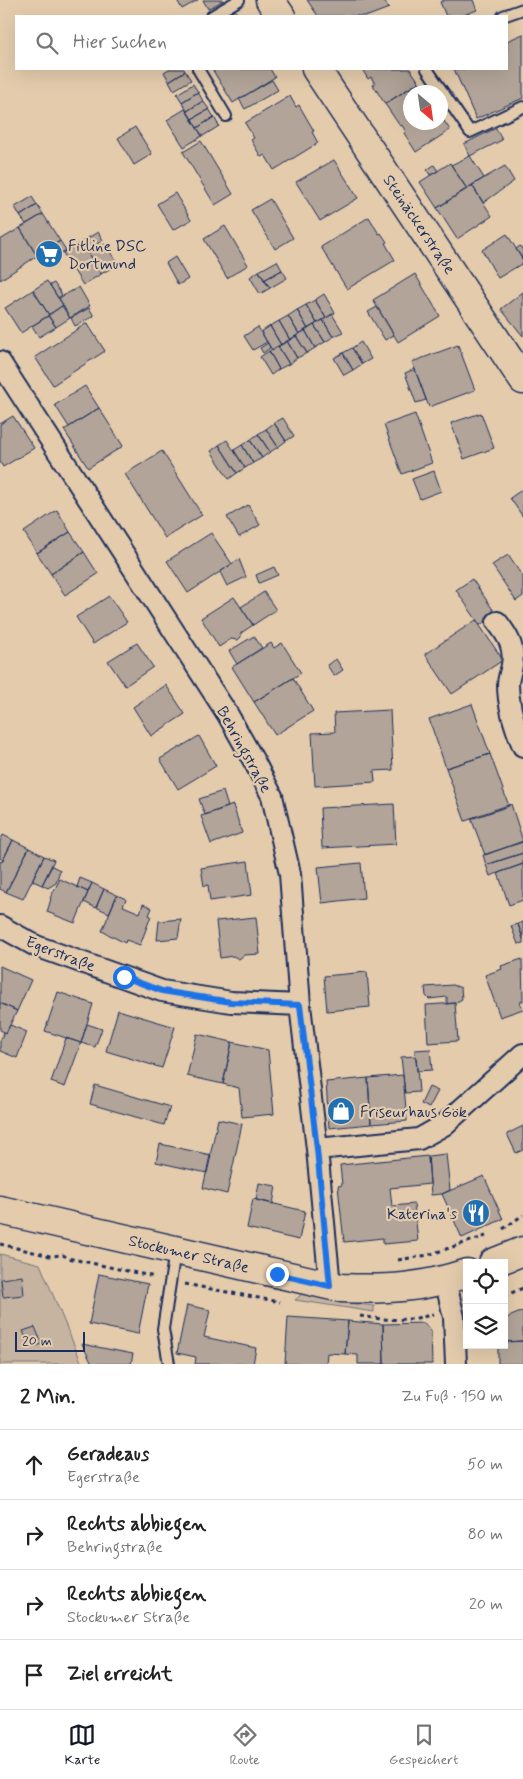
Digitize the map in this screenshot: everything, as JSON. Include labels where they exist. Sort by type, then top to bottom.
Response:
[{"type":"main road","points":[[270,0],[280,15]]},
{"type":"main road","name":"Steinäckerstraße","points":[[317,70],[523,380]]},
{"type":"main road","name":"Stockumer Straße","points":[[0,1210],[330,1286],[381,1290],[456,1276]]},
{"type":"main road","points":[[503,1259],[523,1251]]},
{"type":"street","name":"Behringstraße","points":[[0,362],[228,715],[256,762],[272,796],[290,874],[300,1005],[317,1149],[330,1286]]},
{"type":"street","points":[[498,622],[512,645],[512,662],[508,684],[516,731],[523,746]]},
{"type":"street","name":"Egerstraße","points":[[0,926],[36,946],[162,991],[231,1002],[300,1005]]},
{"type":"street","points":[[317,1149],[419,1139],[444,1125],[523,1054]]},
{"type":"street","points":[[456,1276],[454,1317],[456,1364]]},
{"type":"lane","points":[[214,15],[239,0]]},
{"type":"lane","points":[[506,15],[523,9]]},
{"type":"lane","points":[[199,70],[226,116]]},
{"type":"lane","points":[[428,70],[470,132],[523,106]]},
{"type":"lane","points":[[169,1364],[163,1329],[175,1250]]},
{"type":"path","points":[[498,1231],[523,1215]]},
{"type":"path","points":[[396,1260],[428,1255],[490,1234]]},
{"type":"path","points":[[0,1244],[50,1256],[63,1255],[68,1258],[171,1281],[288,1304]]},
{"type":"path","points":[[508,1294],[523,1288]]},
{"type":"path","points":[[360,1316],[383,1319],[420,1318],[434,1314]]},
{"type":"shaded area","points":[[0,1254],[40,1264],[82,1364],[0,1364]]},
{"type":"shaded area","points":[[302,1294],[374,1306],[374,1312],[295,1300]]},
{"type":"building","points":[[177,0],[198,0],[182,9]]},
{"type":"building","points":[[203,0],[224,0],[208,9]]},
{"type":"building","points":[[307,0],[384,0],[389,8],[371,15],[317,15]]},
{"type":"building","points":[[445,0],[473,0],[477,10],[464,15],[446,15],[440,2]]},
{"type":"building","points":[[232,6],[238,15],[217,15]]},
{"type":"building","points":[[523,34],[523,98],[476,119],[454,70],[508,70],[508,41]]},
{"type":"building","points":[[167,70],[185,71],[169,81],[164,72]]},
{"type":"building","points":[[213,70],[271,70],[275,77],[233,103]]},
{"type":"building","points":[[363,70],[411,70],[419,82],[414,85],[403,85],[403,92],[385,104],[373,85],[375,84],[371,77],[368,79]]},
{"type":"building","points":[[185,71],[191,80],[174,90],[169,81]]},
{"type":"building","points":[[272,80],[278,90],[245,109],[239,99]]},
{"type":"building","points":[[193,84],[198,92],[182,102],[177,94]]},
{"type":"building","points":[[198,92],[203,101],[187,111],[182,102]]},
{"type":"building","points":[[403,92],[403,127],[400,126],[385,104]]},
{"type":"building","points":[[290,96],[296,107],[299,105],[314,131],[312,132],[318,143],[274,170],[265,155],[261,157],[251,140],[254,138],[245,123]]},
{"type":"building","points":[[203,101],[209,109],[192,119],[187,111]]},
{"type":"building","points":[[185,109],[202,136],[184,147],[167,120]]},
{"type":"building","points":[[209,109],[214,117],[197,128],[192,119]]},
{"type":"building","points":[[214,117],[219,126],[203,136],[197,128]]},
{"type":"building","points":[[135,127],[152,154],[134,165],[118,138]]},
{"type":"building","points":[[448,127],[450,130],[416,152],[404,133],[406,132],[405,130],[448,130]]},
{"type":"building","points":[[496,128],[502,140],[470,156],[464,144]]},
{"type":"building","points":[[201,141],[233,194],[215,205],[183,152]]},
{"type":"building","points":[[470,156],[484,178],[467,189],[451,165]]},
{"type":"building","points":[[334,160],[358,198],[320,221],[296,182]]},
{"type":"building","points":[[450,163],[467,189],[437,208],[420,182]]},
{"type":"building","points":[[434,165],[438,171],[430,175],[427,170]]},
{"type":"building","points":[[505,166],[514,181],[483,203],[472,185]]},
{"type":"building","points":[[472,185],[492,216],[457,239],[437,208]]},
{"type":"building","points":[[175,193],[191,220],[173,230],[157,204]]},
{"type":"building","points":[[32,197],[37,205],[20,216],[15,207]]},
{"type":"building","points":[[270,199],[293,238],[275,249],[251,210]]},
{"type":"building","points":[[37,205],[43,214],[26,224],[20,216]]},
{"type":"building","points":[[43,214],[60,241],[37,256],[20,228]]},
{"type":"building","points":[[369,217],[379,234],[381,233],[387,242],[385,243],[395,260],[347,289],[321,247]]},
{"type":"building","points":[[225,226],[248,265],[227,278],[204,239]]},
{"type":"building","points":[[20,228],[37,256],[0,280],[0,240]]},
{"type":"building","points":[[98,232],[103,240],[97,244],[99,248],[105,244],[118,264],[101,274],[81,242]]},
{"type":"building","points":[[507,234],[523,263],[498,278],[482,250]]},
{"type":"building","points":[[60,241],[66,250],[42,265],[36,256]]},
{"type":"building","points":[[81,242],[101,274],[83,285],[63,253]]},
{"type":"building","points":[[520,246],[523,251],[522,259],[516,249]]},
{"type":"building","points":[[175,257],[188,279],[178,285],[166,263]]},
{"type":"building","points":[[277,261],[282,270],[264,280],[259,271]]},
{"type":"building","points":[[282,270],[287,278],[270,288],[264,280]]},
{"type":"building","points":[[259,271],[270,288],[260,294],[250,277]]},
{"type":"building","points":[[415,274],[440,316],[398,342],[373,300]]},
{"type":"building","points":[[47,281],[63,305],[49,315],[33,290]]},
{"type":"building","points":[[54,283],[62,295],[58,298],[50,285]]},
{"type":"building","points":[[79,287],[90,306],[70,318],[59,298]]},
{"type":"building","points":[[33,290],[49,315],[21,333],[5,308]]},
{"type":"building","points":[[523,292],[523,336],[501,309]]},
{"type":"building","points":[[324,294],[335,313],[326,318],[315,300]]},
{"type":"building","points":[[315,300],[326,318],[317,323],[306,305]]},
{"type":"building","points":[[306,305],[317,323],[308,329],[297,310]]},
{"type":"building","points":[[62,306],[70,318],[56,327],[48,315]]},
{"type":"building","points":[[377,307],[394,335],[385,340],[368,312]]},
{"type":"building","points":[[89,308],[94,316],[75,326],[71,318]]},
{"type":"building","points":[[297,310],[308,329],[299,334],[288,316]]},
{"type":"building","points":[[332,314],[343,332],[333,337],[323,320]]},
{"type":"building","points":[[48,316],[56,327],[39,337],[32,326]]},
{"type":"building","points":[[288,316],[299,334],[290,340],[279,321]]},
{"type":"building","points":[[323,320],[333,337],[325,342],[314,325]]},
{"type":"building","points":[[279,321],[290,340],[281,345],[270,326]]},
{"type":"building","points":[[87,323],[105,351],[53,385],[35,357]]},
{"type":"building","points":[[314,325],[325,342],[315,348],[305,330]]},
{"type":"building","points":[[270,326],[281,345],[272,350],[261,332]]},
{"type":"building","points":[[258,327],[267,342],[253,350],[244,336]]},
{"type":"building","points":[[305,330],[315,348],[307,353],[296,336]]},
{"type":"building","points":[[296,336],[307,353],[297,358],[287,341]]},
{"type":"building","points":[[287,341],[297,358],[289,364],[278,346]]},
{"type":"building","points":[[361,342],[371,359],[362,364],[352,348]]},
{"type":"building","points":[[268,343],[270,348],[263,353],[260,348]]},
{"type":"building","points":[[458,345],[475,390],[429,407],[412,362]]},
{"type":"building","points":[[278,346],[289,364],[279,369],[269,351]]},
{"type":"building","points":[[352,348],[362,364],[353,370],[343,353]]},
{"type":"building","points":[[269,351],[279,369],[271,375],[260,357]]},
{"type":"building","points":[[343,353],[353,370],[344,375],[334,358]]},
{"type":"building","points":[[415,369],[426,400],[416,403],[405,373]]},
{"type":"building","points":[[85,386],[99,408],[69,427],[55,405]]},
{"type":"building","points":[[99,408],[123,446],[88,468],[64,430]]},
{"type":"building","points":[[481,413],[494,448],[464,459],[451,423]]},
{"type":"building","points":[[415,414],[432,463],[402,474],[384,425]]},
{"type":"building","points":[[13,416],[34,448],[3,467],[0,462],[0,424]]},
{"type":"building","points":[[283,418],[294,436],[286,441],[274,423]]},
{"type":"building","points":[[274,423],[286,441],[278,447],[266,429]]},
{"type":"building","points":[[266,429],[278,447],[270,452],[258,434]]},
{"type":"building","points":[[258,434],[270,452],[262,458],[250,440]]},
{"type":"building","points":[[227,440],[245,468],[237,473],[219,445]]},
{"type":"building","points":[[250,440],[262,458],[253,463],[242,445]]},
{"type":"building","points":[[219,445],[237,473],[229,479],[211,451]]},
{"type":"building","points":[[242,445],[253,463],[245,468],[234,450]]},
{"type":"building","points":[[162,451],[202,515],[165,538],[125,474]]},
{"type":"building","points":[[434,471],[441,491],[420,499],[412,479]]},
{"type":"building","points":[[523,489],[523,517],[510,498]]},
{"type":"building","points":[[248,505],[260,525],[239,537],[227,517]]},
{"type":"building","points":[[57,510],[70,532],[37,553],[24,532]]},
{"type":"building","points":[[70,532],[84,552],[51,574],[37,553]]},
{"type":"building","points":[[211,533],[232,564],[188,593],[167,561]]},
{"type":"building","points":[[84,552],[98,574],[65,595],[51,574]]},
{"type":"building","points":[[508,555],[523,577],[523,596],[516,601],[492,565]]},
{"type":"building","points":[[239,559],[246,577],[227,586],[220,572]]},
{"type":"building","points":[[274,567],[278,575],[259,583],[256,575]]},
{"type":"building","points":[[472,579],[496,614],[480,625],[456,590]]},
{"type":"building","points":[[264,592],[276,610],[253,625],[241,607]]},
{"type":"building","points":[[109,596],[127,622],[93,644],[76,617]]},
{"type":"building","points":[[234,597],[253,625],[241,633],[241,637],[238,640],[231,639],[219,647],[201,618]]},
{"type":"building","points":[[476,620],[503,660],[452,694],[425,654]]},
{"type":"building","points":[[254,636],[262,648],[237,664],[229,651]]},
{"type":"building","points":[[137,643],[153,667],[125,686],[108,661]]},
{"type":"building","points":[[271,643],[274,648],[282,643],[301,673],[254,702],[232,667]]},
{"type":"building","points":[[336,659],[343,670],[334,676],[327,665]]},
{"type":"building","points":[[293,678],[313,711],[275,735],[254,702]]},
{"type":"building","points":[[166,685],[185,714],[151,736],[133,707]]},
{"type":"building","points":[[472,704],[490,754],[446,768],[429,719]]},
{"type":"building","points":[[390,710],[393,770],[374,771],[375,782],[315,786],[312,733],[335,732],[334,713]]},
{"type":"building","points":[[199,736],[216,766],[178,789],[160,759]]},
{"type":"building","points":[[490,754],[509,806],[465,821],[446,768]]},
{"type":"building","points":[[223,791],[228,807],[205,815],[199,799]]},
{"type":"building","points":[[394,804],[396,844],[322,848],[320,808]]},
{"type":"building","points":[[511,804],[523,841],[485,855],[471,818]]},
{"type":"building","points":[[233,805],[242,833],[211,844],[201,816]]},
{"type":"building","points":[[3,835],[13,840],[3,860],[0,858],[0,841]]},
{"type":"building","points":[[13,840],[29,848],[6,892],[0,889],[0,861],[2,862]]},
{"type":"building","points":[[523,842],[523,853],[486,865],[483,855]]},
{"type":"building","points":[[29,848],[44,856],[23,899],[6,892]]},
{"type":"building","points":[[523,853],[523,864],[490,876],[486,865]]},
{"type":"building","points":[[44,856],[54,860],[42,885],[33,881],[33,878]]},
{"type":"building","points":[[248,861],[252,895],[210,901],[208,885],[204,886],[201,868]]},
{"type":"building","points":[[361,863],[364,898],[322,903],[318,867]]},
{"type":"building","points":[[523,864],[523,900],[509,905],[498,873]]},
{"type":"building","points":[[52,866],[60,870],[56,883],[48,888],[42,885]]},
{"type":"building","points":[[80,878],[92,883],[88,892],[77,887]]},
{"type":"building","points":[[60,879],[88,892],[75,923],[47,912],[50,898]]},
{"type":"building","points":[[92,883],[104,889],[96,908],[84,902]]},
{"type":"building","points":[[104,889],[117,895],[109,913],[96,907]]},
{"type":"building","points":[[117,895],[126,899],[123,906],[140,913],[143,904],[152,908],[149,915],[151,916],[140,945],[126,940],[125,943],[102,931]]},
{"type":"building","points":[[256,917],[260,954],[244,955],[239,959],[233,956],[220,958],[216,921]]},
{"type":"building","points":[[181,919],[178,938],[157,940],[159,921]]},
{"type":"building","points":[[523,922],[523,939],[518,924]]},
{"type":"building","points":[[518,924],[523,943],[518,944],[511,926]]},
{"type":"building","points":[[522,959],[523,1001],[520,1002],[523,1009],[500,1017],[485,975],[502,969],[501,966]]},
{"type":"building","points":[[0,966],[31,980],[17,1011],[0,1003]]},
{"type":"building","points":[[367,972],[370,1007],[327,1011],[324,976]]},
{"type":"building","points":[[453,985],[461,988],[462,999],[455,1003],[447,1004],[447,997],[429,999],[426,996],[425,987]]},
{"type":"building","points":[[58,992],[93,1004],[81,1043],[45,1031]]},
{"type":"building","points":[[0,1003],[17,1011],[6,1033],[0,1030]]},
{"type":"building","points":[[455,1003],[458,1041],[428,1043],[426,1005]]},
{"type":"building","points":[[118,1010],[175,1027],[162,1068],[106,1051]]},
{"type":"building","points":[[87,1024],[102,1029],[95,1047],[81,1043]]},
{"type":"building","points":[[10,1025],[27,1032],[17,1058],[0,1051],[0,1041]]},
{"type":"building","points":[[197,1034],[232,1042],[223,1084],[187,1076]]},
{"type":"building","points":[[66,1038],[81,1043],[65,1087],[51,1082]]},
{"type":"building","points":[[232,1042],[268,1050],[274,1114],[242,1117],[239,1088],[223,1084]]},
{"type":"building","points":[[430,1049],[432,1070],[417,1071],[415,1050]]},
{"type":"building","points":[[416,1056],[419,1092],[405,1093],[401,1057]]},
{"type":"building","points":[[403,1075],[407,1121],[371,1124],[368,1078]]},
{"type":"building","points":[[368,1078],[371,1124],[329,1128],[326,1082]]},
{"type":"building","points":[[95,1085],[170,1107],[164,1125],[90,1104]]},
{"type":"building","points":[[429,1087],[438,1091],[429,1108],[421,1104]]},
{"type":"building","points":[[218,1119],[242,1124],[227,1194],[203,1188]]},
{"type":"building","points":[[523,1126],[523,1150],[516,1153],[507,1134]]},
{"type":"building","points":[[160,1144],[211,1155],[207,1173],[156,1162]]},
{"type":"building","points":[[446,1154],[450,1190],[442,1194],[431,1195],[428,1156]]},
{"type":"building","points":[[428,1156],[430,1184],[390,1188],[392,1206],[414,1204],[418,1241],[383,1244],[383,1238],[344,1242],[338,1186],[342,1185],[340,1165]]},
{"type":"building","points":[[484,1176],[503,1219],[462,1238],[442,1194]]},
{"type":"building","points":[[259,1183],[276,1186],[273,1204],[256,1200]]},
{"type":"building","points":[[253,1199],[305,1211],[299,1240],[247,1228]]},
{"type":"building","points":[[99,1274],[148,1284],[138,1334],[89,1324]]},
{"type":"building","points":[[22,1276],[24,1295],[3,1297],[1,1279]]},
{"type":"building","points":[[187,1305],[210,1310],[204,1337],[256,1348],[253,1364],[195,1364],[196,1357],[177,1353]]},
{"type":"building","points":[[523,1311],[523,1341],[508,1342],[508,1317]]},
{"type":"building","points":[[288,1317],[348,1321],[345,1354],[327,1353],[326,1364],[285,1364]]},
{"type":"building","points":[[348,1321],[383,1324],[384,1364],[358,1364],[358,1355],[345,1354]]},
{"type":"building","points":[[424,1323],[431,1331],[432,1364],[384,1364],[383,1324]]},
{"type":"building","points":[[35,1327],[42,1344],[30,1348],[23,1331]]},
{"type":"building","points":[[523,1341],[523,1364],[498,1364],[498,1349],[508,1349],[508,1342]]},
{"type":"building","points":[[82,1344],[133,1354],[131,1364],[92,1364]]},
{"type":"place","name":"Fitline DSC Dortmund","points":[[49,254]]},
{"type":"place","name":"Friseurhaus Gök","points":[[341,1111]]},
{"type":"place","name":"Katerina's","points":[[476,1213]]},
{"type":"route","points":[[124,977],[162,991],[231,1002],[300,1005],[317,1149],[330,1286],[277,1274]]}]
